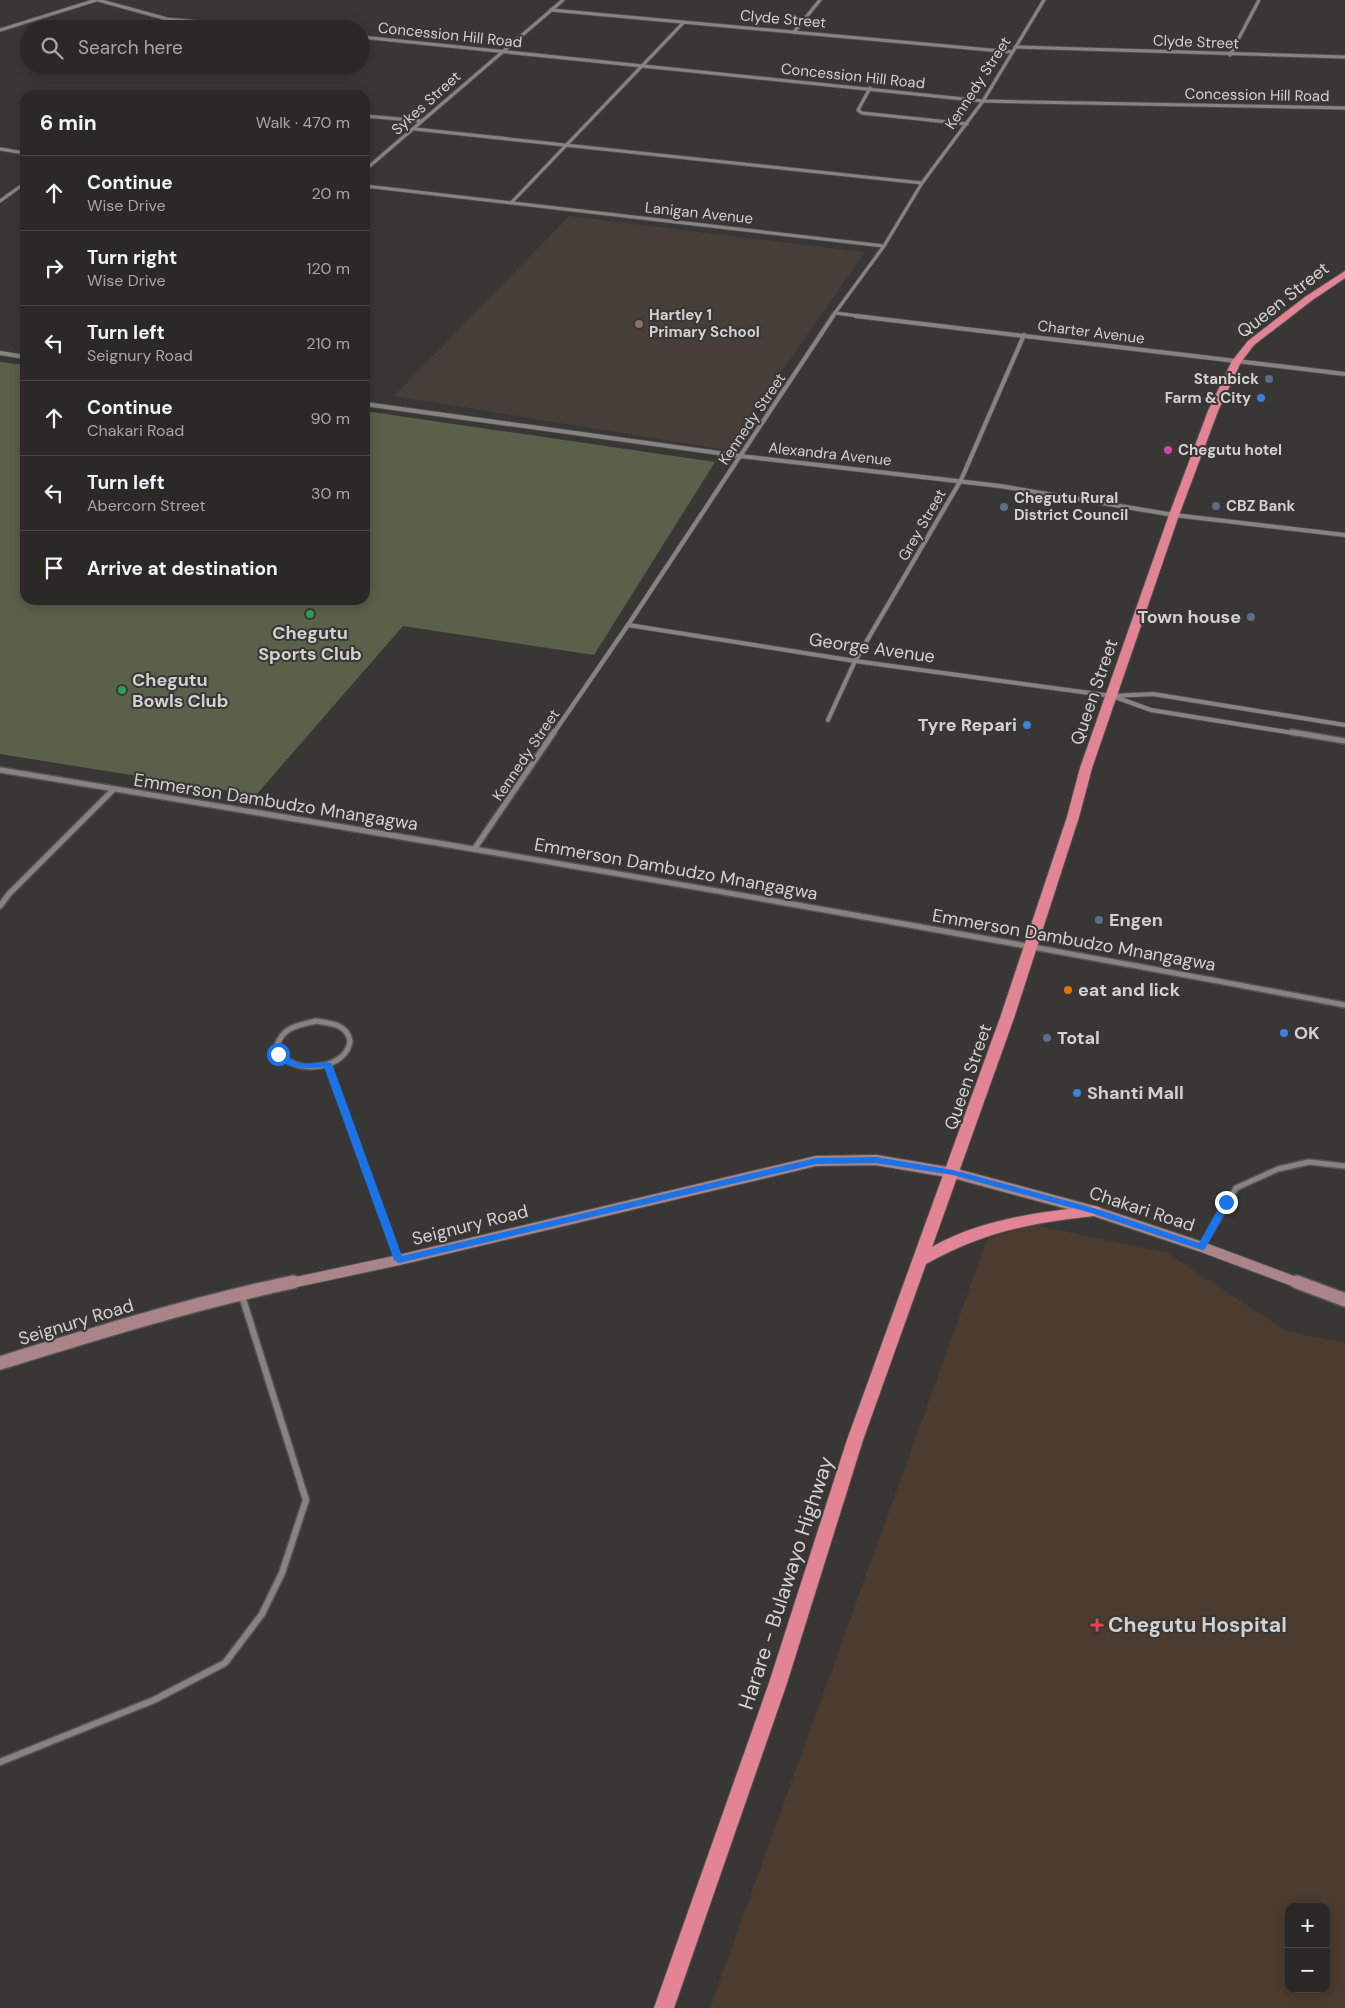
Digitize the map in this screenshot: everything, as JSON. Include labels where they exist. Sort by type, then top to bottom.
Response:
[{"type":"highway","name":"Queen Street","points":[[953,1172],[1031,945],[1073,817],[1086,768],[1174,515],[1213,411],[1237,361],[1251,343],[1308,298],[1345,274]]},
{"type":"highway","name":"Harare - Bulawayo Highway","points":[[664,2008],[778,1684],[855,1440],[953,1172]]},
{"type":"highway","points":[[921,1260],[943,1246],[1003,1224],[1041,1216],[1094,1211]]},
{"type":"main road","name":"Seignury Road","points":[[0,1363],[133,1322],[242,1293],[399,1260],[816,1161],[876,1160],[953,1172]]},
{"type":"main road","name":"Chakari Road","points":[[953,1172],[1094,1211],[1202,1247],[1345,1300]]},
{"type":"street","points":[[32,20],[97,0],[167,19],[177,20]]},
{"type":"street","name":"Sykes Street","points":[[370,166],[563,0]]},
{"type":"street","points":[[794,32],[820,0]]},
{"type":"street","name":"Kennedy Street","points":[[475,848],[628,625],[835,313],[884,246],[922,183],[983,101],[1044,0]]},
{"type":"street","points":[[1230,55],[1259,0]]},
{"type":"street","name":"Clyde Street","points":[[551,10],[1012,52]]},
{"type":"street","points":[[511,203],[567,146],[637,67],[684,22]]},
{"type":"street","points":[[0,30],[20,24]]},
{"type":"street","name":"Concession Hill Road","points":[[370,38],[637,67],[870,88],[983,101],[1345,108]]},
{"type":"street","name":"Clyde Street","points":[[1015,47],[1345,57]]},
{"type":"street","points":[[870,88],[858,110],[862,113],[967,124]]},
{"type":"street","points":[[370,116],[422,121]]},
{"type":"street","points":[[415,129],[922,183]]},
{"type":"street","points":[[0,149],[17,152],[20,150]]},
{"type":"street","points":[[0,201],[20,187]]},
{"type":"street","name":"Lanigan Avenue","points":[[370,187],[884,246]]},
{"type":"street","name":"Charter Avenue","points":[[835,313],[1345,374]]},
{"type":"street","name":"Grey Street","points":[[828,720],[855,660],[961,480],[1024,335]]},
{"type":"street","points":[[0,354],[20,356]]},
{"type":"street","name":"Alexandra Avenue","points":[[370,405],[740,456],[961,480],[1174,515],[1345,535]]},
{"type":"street","name":"George Avenue","points":[[628,625],[855,660],[1112,696],[1153,694],[1345,725]]},
{"type":"street","name":"George Avenue","points":[[1112,696],[1151,710],[1345,741]]},
{"type":"street","name":"Emmerson Dambudzo Mnangagwa","points":[[0,770],[475,848],[1031,945],[1345,1005]]},
{"type":"street","points":[[0,906],[9,894],[114,789]]},
{"type":"street","points":[[316,1021],[339,1026],[346,1031],[350,1038],[350,1045],[346,1053],[328,1064],[303,1067],[284,1060],[278,1054],[276,1047],[278,1039],[292,1027],[304,1023],[316,1021]]},
{"type":"street","points":[[328,1064],[399,1260]]},
{"type":"street","points":[[1202,1247],[1236,1188],[1278,1169],[1309,1162],[1345,1166]]},
{"type":"street","points":[[0,1762],[154,1700],[225,1663],[262,1614],[282,1573],[306,1500],[242,1293]]},
{"type":"shaded area","name":"Hartley 1 Primary School","points":[[569,216],[865,252],[727,450],[394,396]]},
{"type":"shaded area","name":"Chegutu Hospital","points":[[1030,1224],[1167,1253],[1286,1331],[1345,1343],[1345,2008],[710,2008],[987,1240]]},
{"type":"green space","name":"Chegutu Sports Club","points":[[0,362],[20,364],[20,605],[370,605],[370,412],[715,462],[594,655],[403,626],[256,795],[0,754]]},
{"type":"place","name":"Hartley 1 Primary School","points":[[639,324]]},
{"type":"place","name":"Stanbick","points":[[1269,379]]},
{"type":"place","name":"Farm & City","points":[[1261,398]]},
{"type":"place","name":"Chegutu hotel","points":[[1168,450]]},
{"type":"place","name":"CBZ Bank","points":[[1216,506]]},
{"type":"place","name":"Chegutu Rural District Council","points":[[1004,507]]},
{"type":"place","name":"Chegutu Sports Club","points":[[310,614]]},
{"type":"place","name":"Town house","points":[[1251,617]]},
{"type":"place","name":"Chegutu Bowls Club","points":[[122,690]]},
{"type":"place","name":"Tyre Repari","points":[[1027,725]]},
{"type":"place","name":"Engen","points":[[1099,920]]},
{"type":"place","name":"eat and lick","points":[[1068,990]]},
{"type":"place","name":"OK","points":[[1284,1033]]},
{"type":"place","name":"Total","points":[[1047,1038]]},
{"type":"place","name":"Shanti Mall","points":[[1077,1093]]},
{"type":"place","name":"Chegutu Hospital","points":[[1097,1625]]},
{"type":"route","points":[[278,1054],[284,1060],[303,1067],[316,1067],[328,1064],[399,1260],[816,1161],[876,1160],[953,1172],[1094,1211],[1202,1247],[1226,1202]]}]
